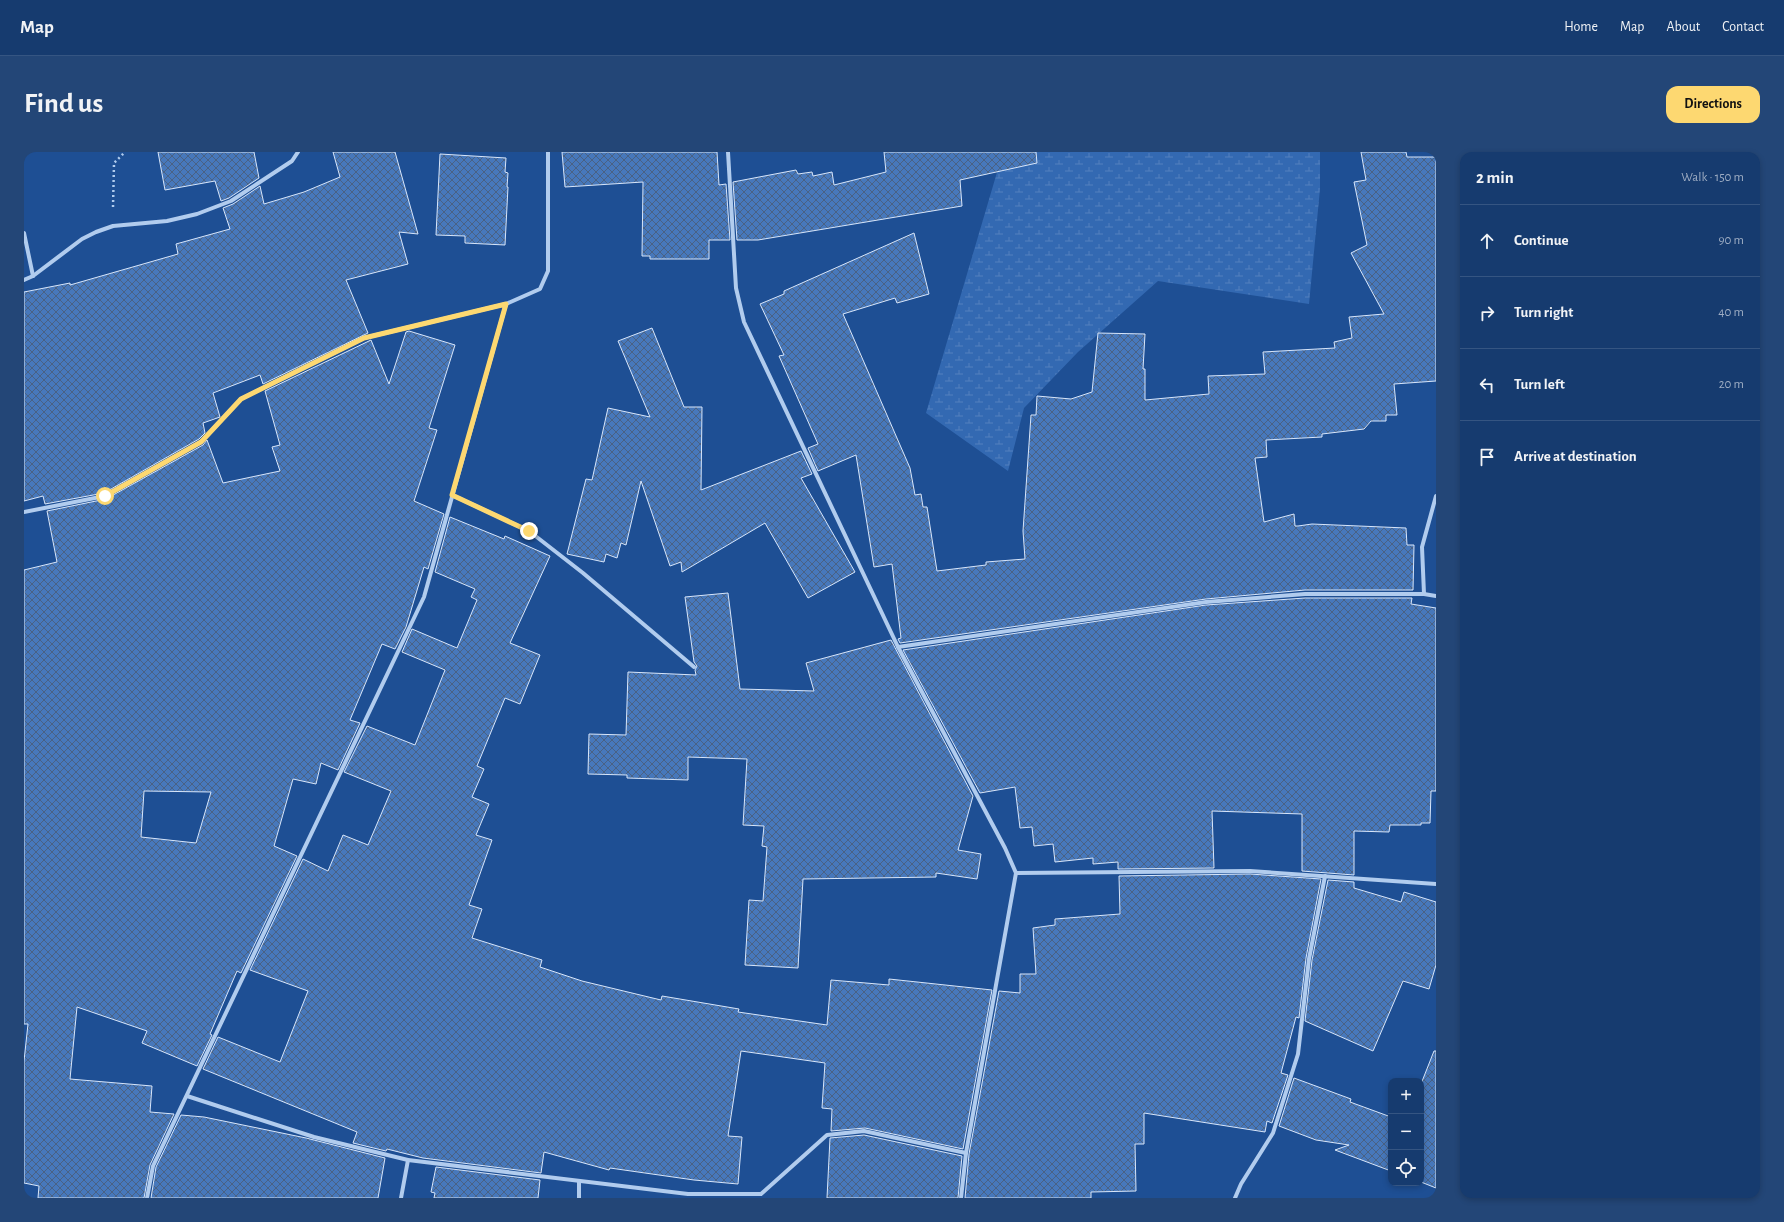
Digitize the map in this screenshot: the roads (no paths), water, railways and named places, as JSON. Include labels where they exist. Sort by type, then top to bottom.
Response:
[{"type":"street","points":[[24,280],[33,276],[82,238],[113,226],[167,221],[197,214],[231,201],[292,161],[298,152]]},
{"type":"street","points":[[24,512],[105,496],[201,442],[241,399],[364,338],[506,304],[540,289],[548,271],[548,152]]},
{"type":"street","points":[[728,152],[736,288],[744,322],[898,647],[1005,848],[1016,873],[966,1153],[961,1198]]},
{"type":"street","points":[[24,233],[33,276]]},
{"type":"street","points":[[147,1198],[153,1166],[424,597],[506,304]]},
{"type":"street","points":[[452,495],[529,531],[583,573],[694,667]]},
{"type":"street","points":[[1424,594],[1422,547],[1436,496]]},
{"type":"street","points":[[898,647],[1206,602],[1305,594],[1424,594],[1436,596]]},
{"type":"street","points":[[1016,873],[1250,871],[1436,884]]},
{"type":"street","points":[[1235,1198],[1241,1184],[1273,1133],[1298,1054],[1309,960],[1325,876]]},
{"type":"street","points":[[187,1096],[314,1137],[408,1160],[688,1194],[762,1196],[827,1135],[864,1131],[966,1153]]},
{"type":"street","points":[[401,1198],[408,1160]]},
{"type":"street","points":[[579,1181],[579,1198]]}]
